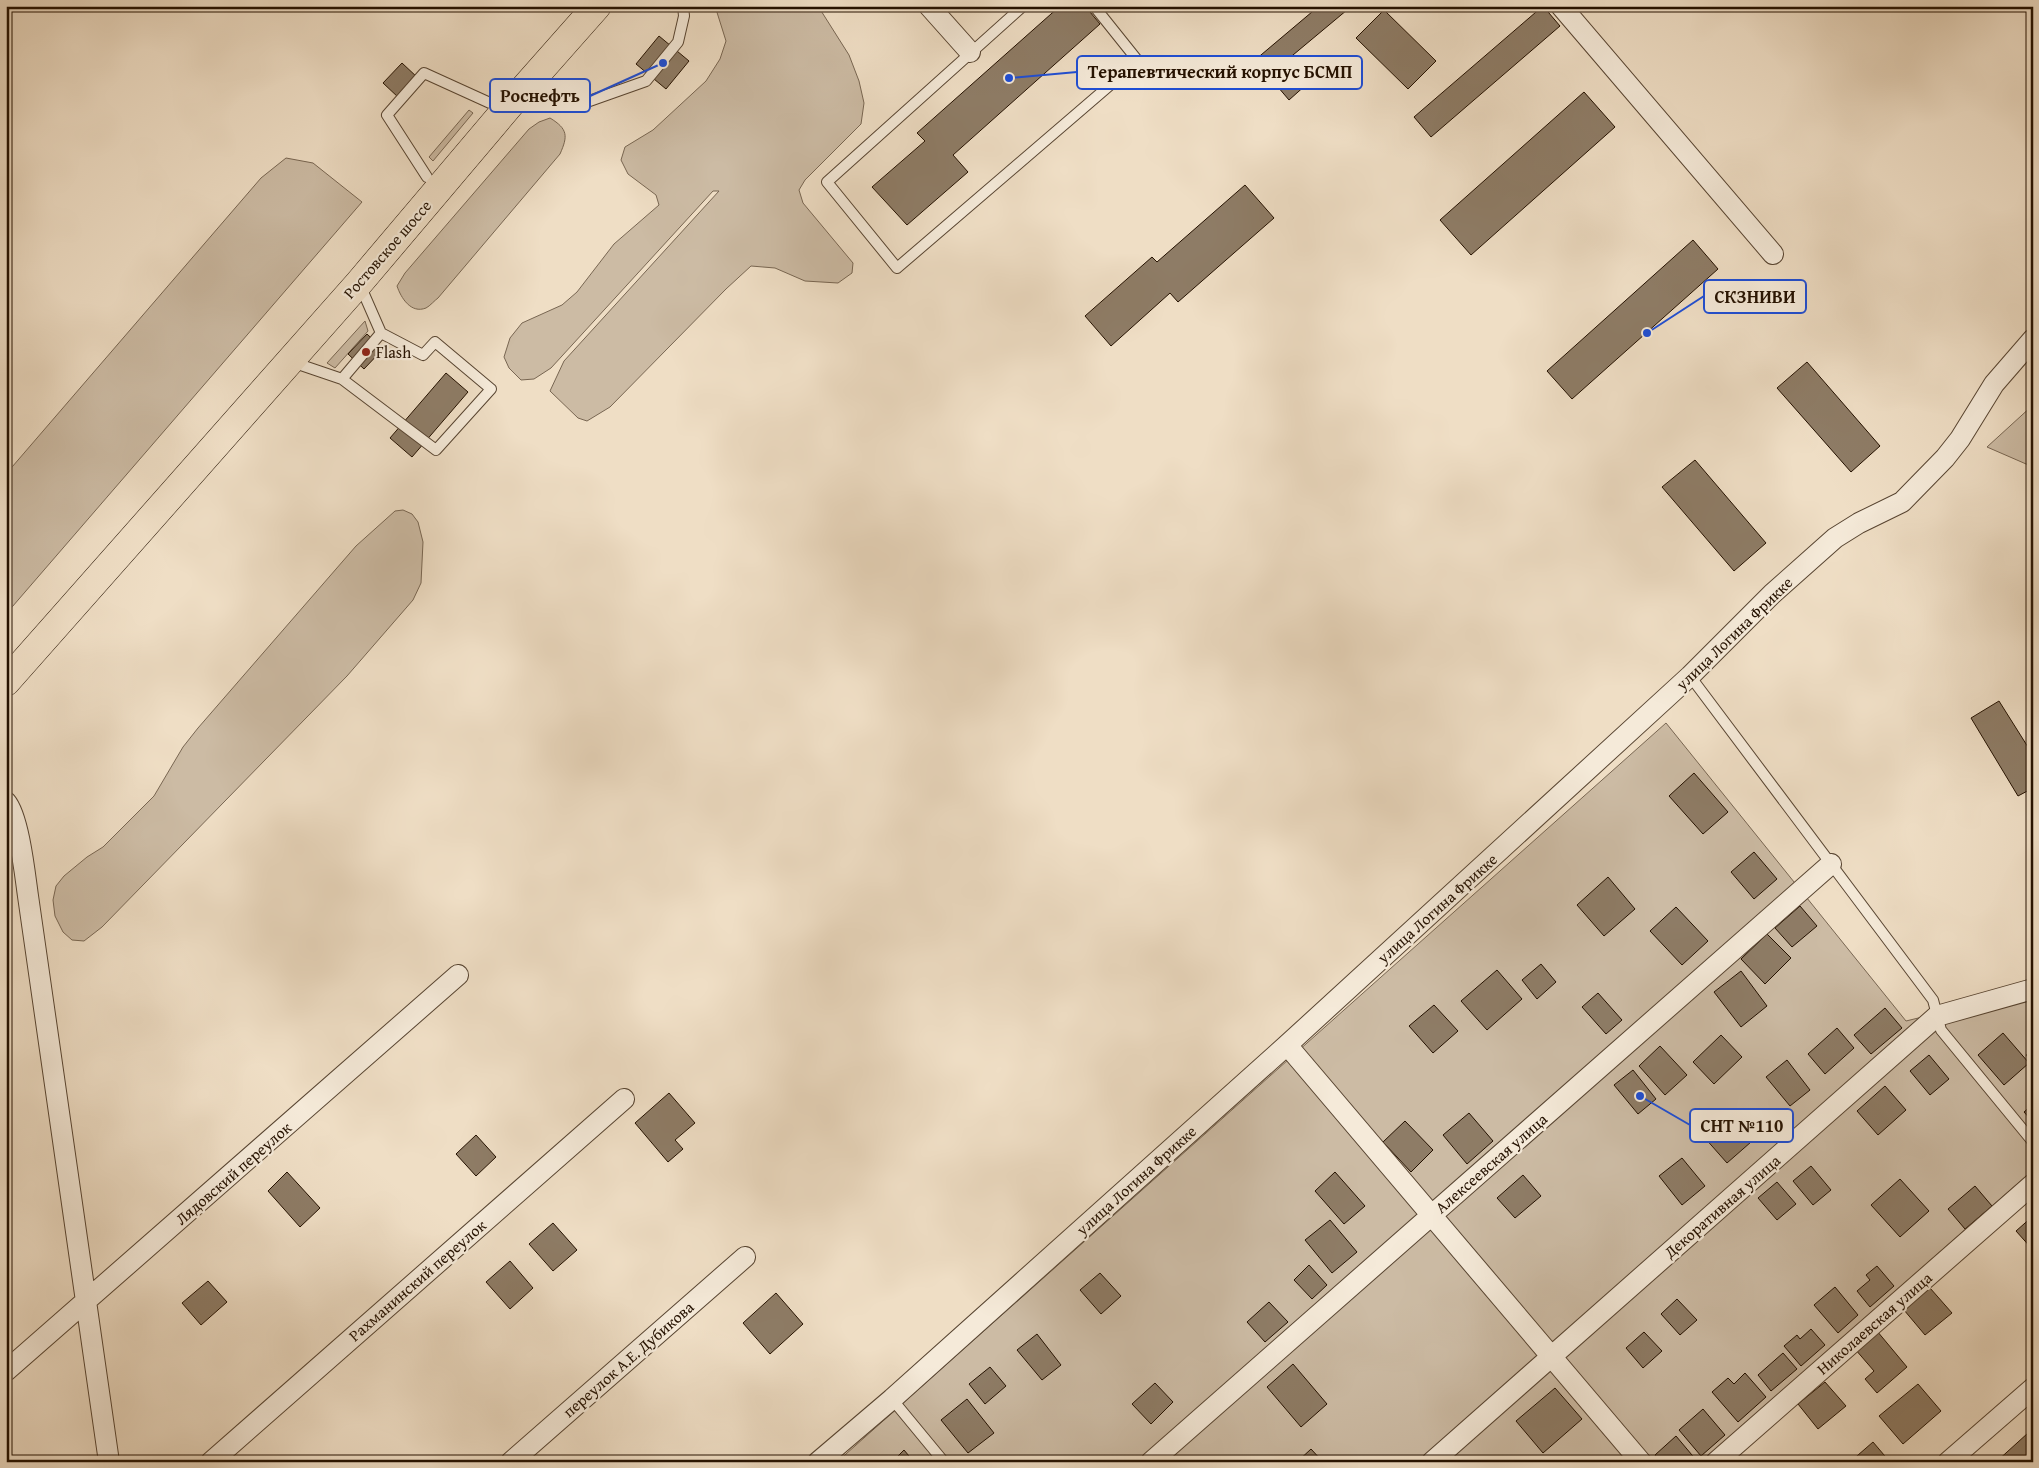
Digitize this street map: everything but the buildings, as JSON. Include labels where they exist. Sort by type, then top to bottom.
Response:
[{"type":"main road","name":"Ростовское шоссе","points":[[170,485],[289,361],[359,282],[502,102],[575,6]]},
{"type":"main road","name":"Ростовское шоссе","points":[[170,485],[427,178],[597,6]]},
{"type":"main road","points":[[6,672],[170,485]]},
{"type":"main road","points":[[6,682],[170,485]]},
{"type":"street","points":[[929,6],[970,52]]},
{"type":"street","points":[[1560,6],[1773,254]]},
{"type":"street","name":"улица Логина Фрикке","points":[[818,1462],[892,1399],[1287,1045],[1690,676],[1772,594],[1834,538],[1859,523],[1902,502],[1945,458],[1960,439],[1994,384],[2023,348],[2033,339]]},
{"type":"street","points":[[6,802],[10,806],[16,828],[28,896],[109,1462]]},
{"type":"street","name":"Алексеевская улица","points":[[1150,1462],[1831,864]]},
{"type":"street","name":"Лядовский переулок","points":[[6,1371],[458,975]]},
{"type":"street","name":"Декоративная улица","points":[[1432,1462],[1937,1016],[2033,989]]},
{"type":"street","points":[[1287,1045],[1641,1462]]},
{"type":"street","name":"Рахманинский переулок","points":[[210,1462],[624,1099]]},
{"type":"street","name":"Николаевская улица","points":[[1716,1462],[2033,1184]]},
{"type":"street","name":"переулок А.Е. Дубикова","points":[[511,1462],[745,1257]]},
{"type":"street","points":[[1948,1462],[2033,1388]]},
{"type":"lane","points":[[427,178],[387,115],[424,73],[502,102],[581,104],[646,81],[678,42],[684,16],[683,6]]},
{"type":"lane","points":[[1023,6],[827,182],[897,268],[1138,61],[1094,6]]},
{"type":"lane","points":[[289,361],[342,379],[436,450],[491,389],[435,342],[424,355],[381,333],[359,282]]},
{"type":"lane","points":[[342,379],[381,333]]},
{"type":"lane","points":[[1690,676],[1933,1000],[1941,1030],[2033,1142]]},
{"type":"lane","points":[[892,1399],[944,1462]]},
{"type":"shaded area","points":[[715,6],[818,6],[849,55],[859,81],[864,103],[861,124],[805,180],[799,190],[803,203],[853,263],[852,273],[838,283],[805,281],[775,268],[751,266],[610,407],[587,421],[578,418],[550,391],[564,361],[719,191],[713,191],[551,368],[534,379],[521,380],[509,368],[504,357],[510,338],[522,323],[562,305],[577,292],[614,244],[659,205],[656,195],[628,174],[621,160],[625,147],[653,130],[706,81],[720,59],[726,41]]},
{"type":"shaded area","points":[[469,110],[473,113],[433,161],[429,157]]},
{"type":"shaded area","points":[[550,118],[565,133],[560,154],[438,298],[426,308],[421,309],[416,309],[407,304],[397,286],[405,273],[529,129],[539,122]]},
{"type":"shaded area","points":[[286,158],[313,163],[362,202],[6,614],[6,474],[261,178]]},
{"type":"shaded area","points":[[365,321],[368,331],[335,368],[327,363]]},
{"type":"shaded area","points":[[2033,405],[2033,467],[1987,447]]},
{"type":"shaded area","points":[[403,510],[412,514],[418,522],[423,542],[421,583],[413,600],[347,676],[102,927],[84,941],[72,940],[63,932],[55,916],[53,900],[56,886],[64,876],[87,857],[103,847],[154,796],[183,747],[198,728],[356,546],[395,511]]},
{"type":"shaded area","points":[[1666,723],[1906,1021],[2033,990],[2033,1170],[1701,1462],[837,1462]]},
{"type":"place","name":"Роснефть","points":[[663,63]]},
{"type":"place","name":"Терапевтический корпус БСМП","points":[[1009,78]]},
{"type":"place","name":"СКЗНИВИ","points":[[1647,333]]},
{"type":"place","name":"Flash","points":[[366,352]]},
{"type":"place","name":"СНТ №110","points":[[1640,1096]]}]
